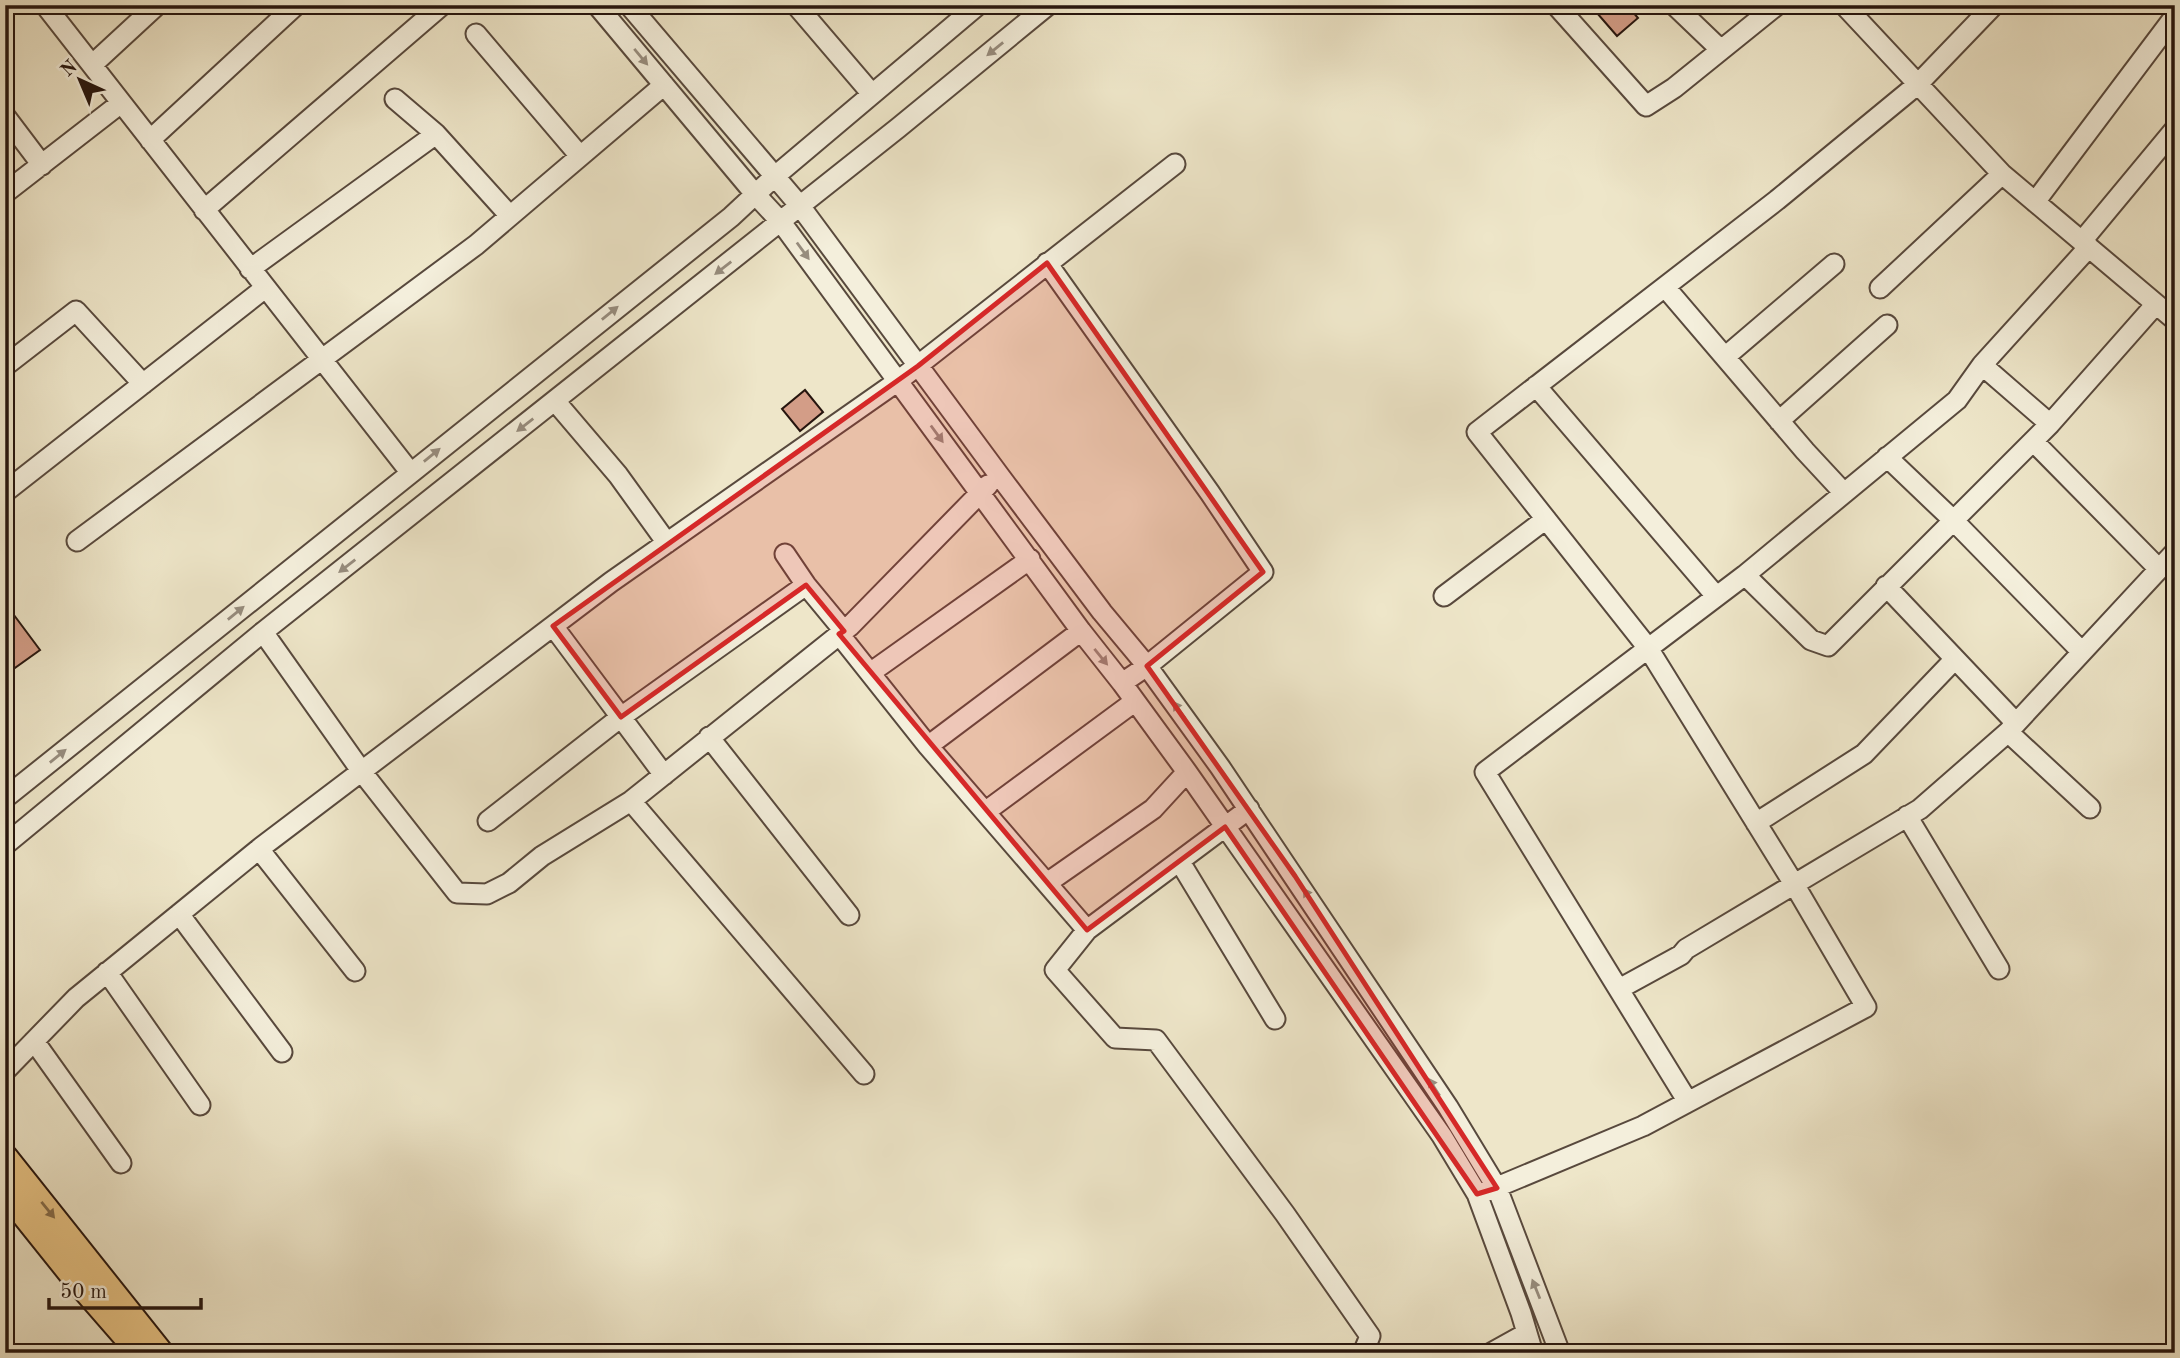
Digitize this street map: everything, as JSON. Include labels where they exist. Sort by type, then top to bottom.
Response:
[{"type":"main road","points":[[5,1157],[161,1353]]},
{"type":"main road","points":[[5,1191],[73,1276],[140,1353]]},
{"type":"street","points":[[44,5],[411,472]]},
{"type":"street","points":[[92,65],[157,5]]},
{"type":"street","points":[[150,140],[296,5]]},
{"type":"street","points":[[204,210],[442,5]]},
{"type":"street","points":[[597,5],[781,222],[1030,559],[1080,631],[1187,772],[1442,1136],[1477,1194],[1533,1353]]},
{"type":"street","points":[[629,5],[800,206],[1102,612],[1147,666],[1249,809],[1448,1107],[1497,1188],[1560,1353]]},
{"type":"street","points":[[796,5],[872,94]]},
{"type":"street","points":[[5,798],[731,217],[774,177],[978,5]]},
{"type":"street","points":[[5,845],[263,632],[781,222],[1048,5]]},
{"type":"street","points":[[1556,5],[1646,107],[1674,88],[1777,5]]},
{"type":"street","points":[[1674,5],[1721,51]]},
{"type":"street","points":[[1844,5],[2002,174],[2175,320]]},
{"type":"street","points":[[1477,1194],[1643,1126],[1866,1007],[1794,884],[1648,648],[1477,432],[1777,200],[1918,84],[1994,5]]},
{"type":"street","points":[[2035,202],[2175,16]]},
{"type":"street","points":[[476,34],[580,156]]},
{"type":"street","points":[[77,541],[476,245],[664,85]]},
{"type":"street","points":[[395,99],[436,134],[510,216]]},
{"type":"street","points":[[5,193],[121,103]]},
{"type":"street","points":[[5,116],[42,165]]},
{"type":"street","points":[[250,269],[436,134]]},
{"type":"street","points":[[1688,1102],[1485,772],[1745,575],[1957,400],[1982,365],[2171,143]]},
{"type":"street","points":[[5,1071],[76,998],[259,849],[553,626],[898,381],[1175,164]]},
{"type":"street","points":[[1880,288],[2002,174]]},
{"type":"street","points":[[1047,263],[1263,572],[1147,666],[1122,683]]},
{"type":"street","points":[[1725,357],[1834,264]]},
{"type":"street","points":[[1665,287],[1844,493]]},
{"type":"street","points":[[5,492],[265,288]]},
{"type":"street","points":[[1745,575],[1811,640],[1828,646],[2050,424],[2156,304]]},
{"type":"street","points":[[5,366],[76,311],[143,383]]},
{"type":"street","points":[[1779,421],[1887,325]]},
{"type":"street","points":[[1982,365],[2050,424]]},
{"type":"street","points":[[1536,386],[1716,596]]},
{"type":"street","points":[[555,401],[618,475],[667,543]]},
{"type":"street","points":[[2033,441],[2159,569]]},
{"type":"street","points":[[1887,457],[1953,520],[2082,652]]},
{"type":"street","points":[[263,632],[362,772],[457,893],[487,894],[509,883],[542,856],[631,801],[842,632],[999,475]]},
{"type":"street","points":[[1444,596],[1546,519]]},
{"type":"street","points":[[1619,989],[1681,955],[1686,949],[1920,809],[2012,727],[2175,552]]},
{"type":"street","points":[[785,554],[870,673],[928,746],[1087,930]]},
{"type":"street","points":[[870,673],[1030,559]]},
{"type":"street","points":[[488,821],[621,717],[806,584]]},
{"type":"street","points":[[1886,586],[1955,659],[2012,727],[2090,808]]},
{"type":"street","points":[[553,626],[663,775]]},
{"type":"street","points":[[928,746],[1080,631]]},
{"type":"street","points":[[1756,823],[1864,754],[1955,659]]},
{"type":"street","points":[[985,812],[1134,702]]},
{"type":"street","points":[[709,737],[849,915]]},
{"type":"street","points":[[1047,883],[1153,809],[1187,772]]},
{"type":"street","points":[[631,801],[864,1074]]},
{"type":"street","points":[[1249,809],[1087,930],[1055,970],[1115,1038],[1156,1040],[1284,1214],[1370,1347]]},
{"type":"street","points":[[1907,816],[1999,969]]},
{"type":"street","points":[[259,849],[355,971]]},
{"type":"street","points":[[1180,862],[1275,1019]]},
{"type":"street","points":[[179,914],[282,1052]]},
{"type":"street","points":[[107,972],[200,1105]]},
{"type":"street","points":[[34,1041],[121,1163]]},
{"type":"street","points":[[1491,1353],[1527,1334]]},
{"type":"highlighted area","points":[[1047,263],[1263,572],[1147,666],[1295,876],[1497,1188],[1477,1194],[1225,827],[1087,930],[839,634],[844,631],[806,585],[621,717],[553,626],[918,366]]},
{"type":"building","points":[[1590,5],[1627,5],[1638,18],[1617,36]]},
{"type":"building","points":[[805,390],[823,412],[800,431],[782,409]]},
{"type":"building","points":[[5,603],[40,650],[5,675]]}]
